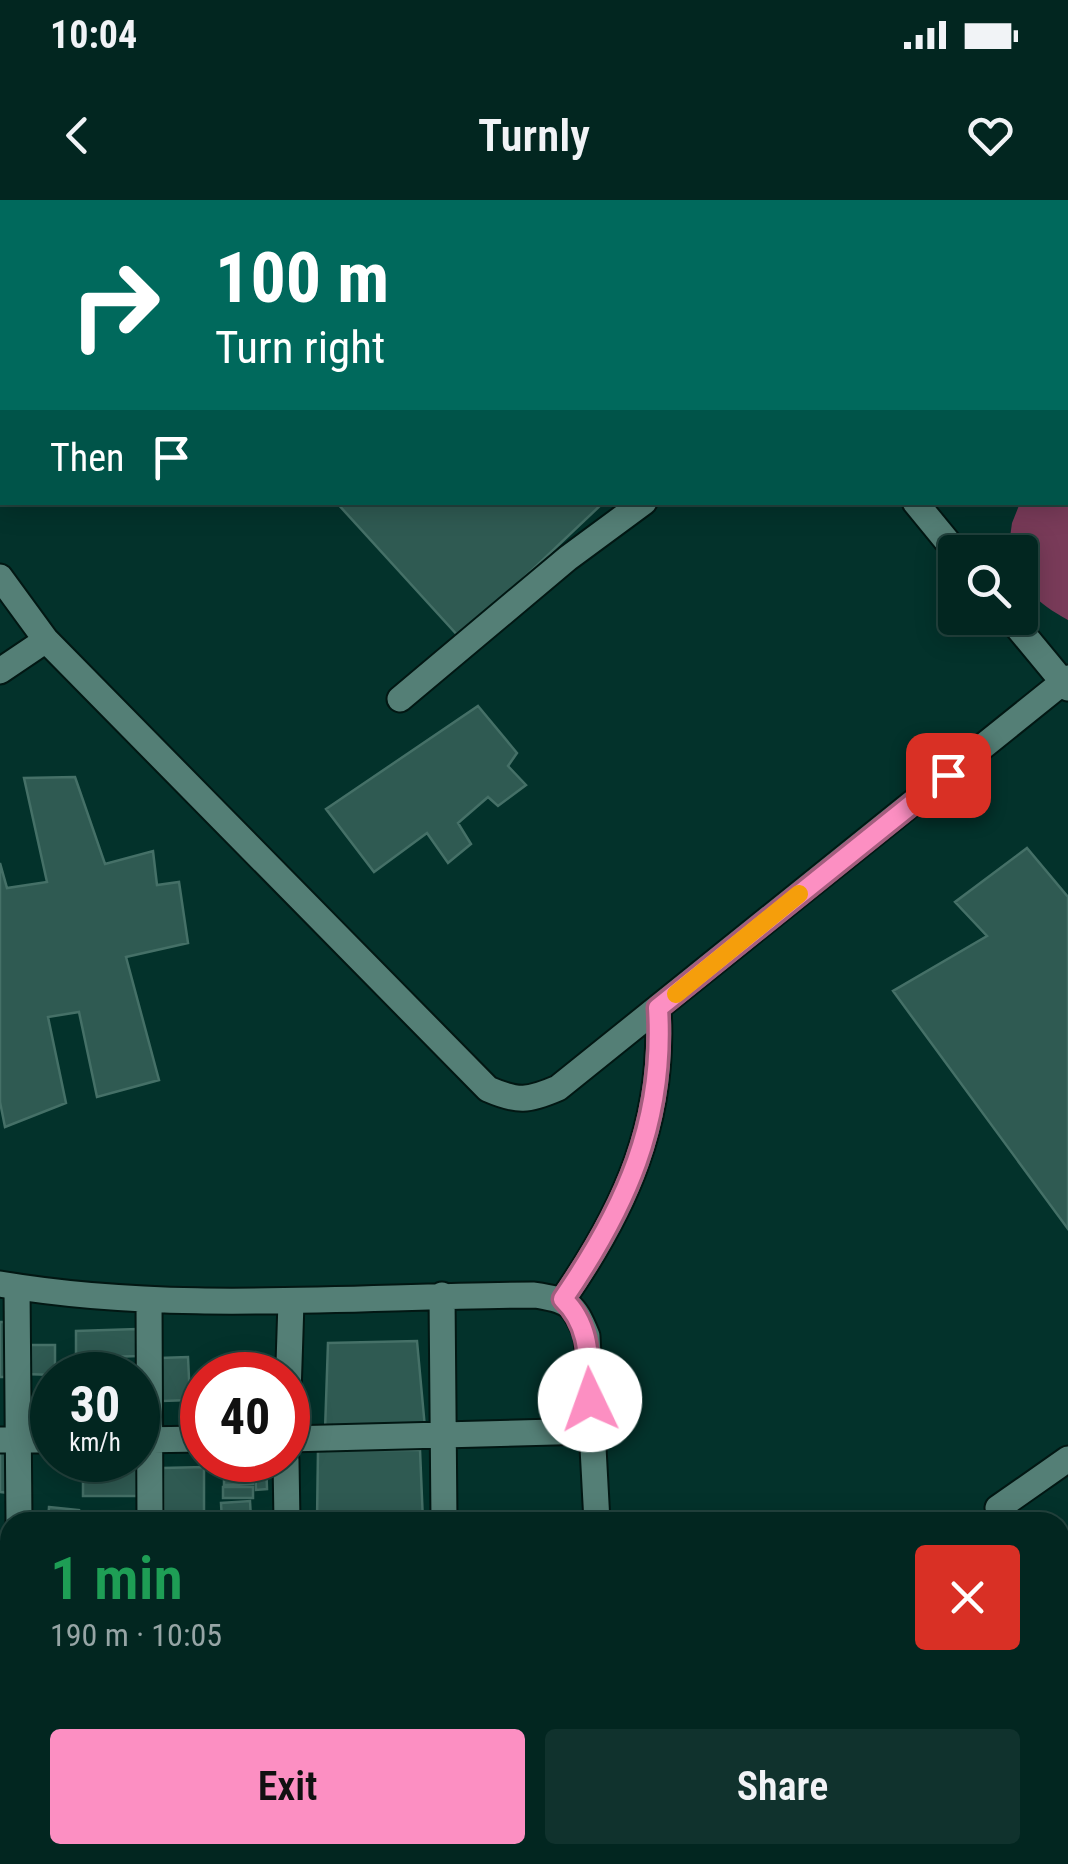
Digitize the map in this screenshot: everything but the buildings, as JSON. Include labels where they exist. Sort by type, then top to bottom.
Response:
[{"type":"street","points":[[400,699],[568,558],[640,505]]},
{"type":"street","points":[[917,505],[942,535]]},
{"type":"street","points":[[0,577],[46,640],[488,1088],[512,1100],[534,1099],[558,1088],[1066,683],[1025,635]]},
{"type":"street","points":[[0,672],[46,640]]},
{"type":"street","points":[[563,1299],[601,1244],[645,1141],[657,1090],[658,1008]]},
{"type":"street","points":[[18,1512],[9,1440],[9,1285],[150,1301],[291,1302],[534,1295],[563,1299],[578,1314],[587,1336],[596,1512]]},
{"type":"street","points":[[442,1296],[444,1512]]},
{"type":"street","points":[[147,1352],[150,1301]]},
{"type":"street","points":[[289,1352],[291,1302]]},
{"type":"street","points":[[310,1438],[592,1431]]},
{"type":"street","points":[[998,1508],[1068,1458]]},
{"type":"street","points":[[147,1482],[149,1512]]},
{"type":"street","points":[[286,1482],[287,1512]]},
{"type":"shaded area","points":[[1019,505],[1068,505],[1068,620],[1038,599],[1038,535],[1010,535]]},
{"type":"slow traffic","points":[[676,994],[799,894]]},
{"type":"route","points":[[590,1400],[587,1336],[578,1314],[563,1299],[601,1244],[645,1141],[657,1090],[658,1008],[948,775]]}]
